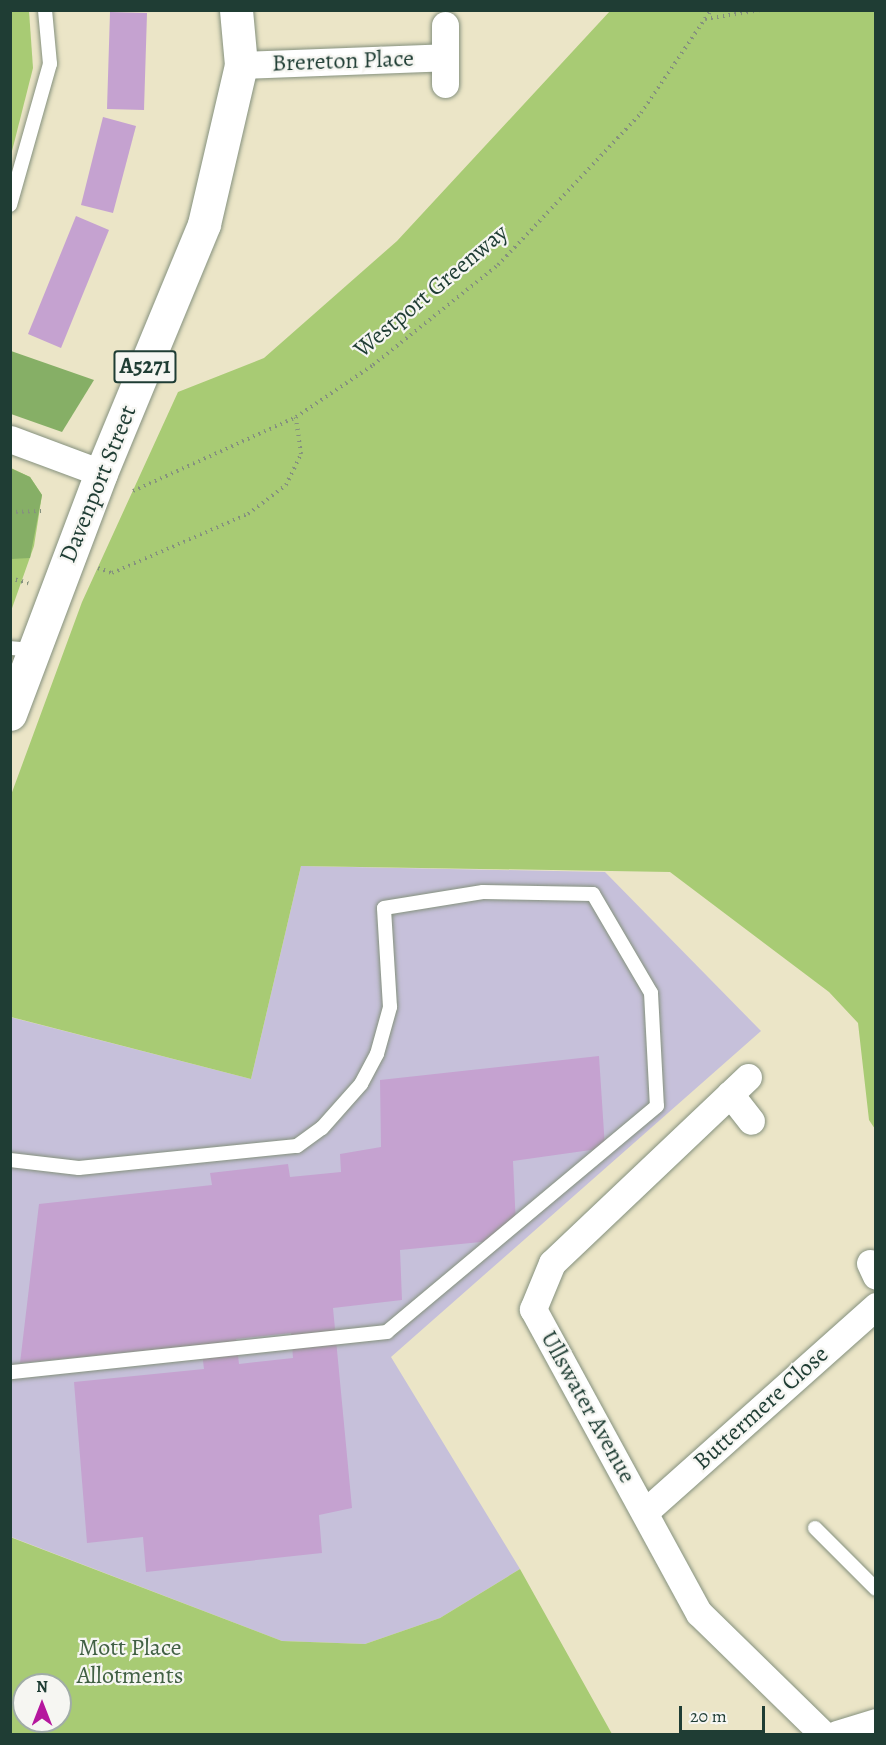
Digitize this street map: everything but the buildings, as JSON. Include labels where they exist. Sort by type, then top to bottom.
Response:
[{"type":"main road","name":"Davenport Street","points":[[10,714],[22,649],[69,557],[101,473],[204,224],[241,65],[236,10]]},
{"type":"street","name":"Brereton Place","points":[[445,84],[446,25]]},
{"type":"street","name":"Brereton Place","points":[[241,65],[445,57]]},
{"type":"street","points":[[10,439],[101,473]]},
{"type":"street","name":"Ullswater Avenue","points":[[751,1121],[739,1085],[552,1263],[533,1309],[646,1510],[699,1613],[823,1734]]},
{"type":"street","name":"Buttermere Close","points":[[646,1510],[876,1306]]},
{"type":"street","points":[[837,1734],[876,1722]]},
{"type":"lane","points":[[10,205],[50,64],[45,10]]},
{"type":"lane","points":[[10,1160],[80,1168],[297,1146],[322,1128],[362,1084],[376,1054],[390,1007],[384,908],[483,892],[593,894],[651,993],[657,1106],[387,1332],[10,1372]]},
{"type":"lane","points":[[815,1528],[876,1589]]},
{"type":"path","name":"Westport Greenway","points":[[133,491],[296,417],[373,365],[498,265],[641,112],[711,10]]},
{"type":"path","points":[[705,19],[760,10]]},
{"type":"path","points":[[69,557],[112,573],[248,513],[286,485],[301,454],[296,417]]},
{"type":"path","points":[[10,512],[41,511]]},
{"type":"shaded area","points":[[301,866],[605,872],[761,1031],[391,1357],[520,1569],[440,1618],[365,1644],[282,1641],[11,1537],[10,1017],[251,1079]]},
{"type":"green space","points":[[11,10],[29,11],[33,68],[11,155]]},
{"type":"green space","points":[[610,11],[875,11],[875,1129],[869,1120],[858,1023],[829,992],[670,872],[301,866],[251,1079],[11,1017],[11,795],[82,602],[178,392],[264,358],[397,241]]},
{"type":"green space","points":[[11,351],[94,380],[62,432],[11,414]]},
{"type":"green space","points":[[10,468],[30,477],[42,495],[30,558],[11,559]]},
{"type":"green space","points":[[11,468],[30,477],[42,495],[34,546],[11,611]]},
{"type":"green space","name":"Mott Place Allotments","points":[[10,1537],[282,1641],[365,1644],[440,1618],[520,1569],[612,1734],[11,1734]]}]
